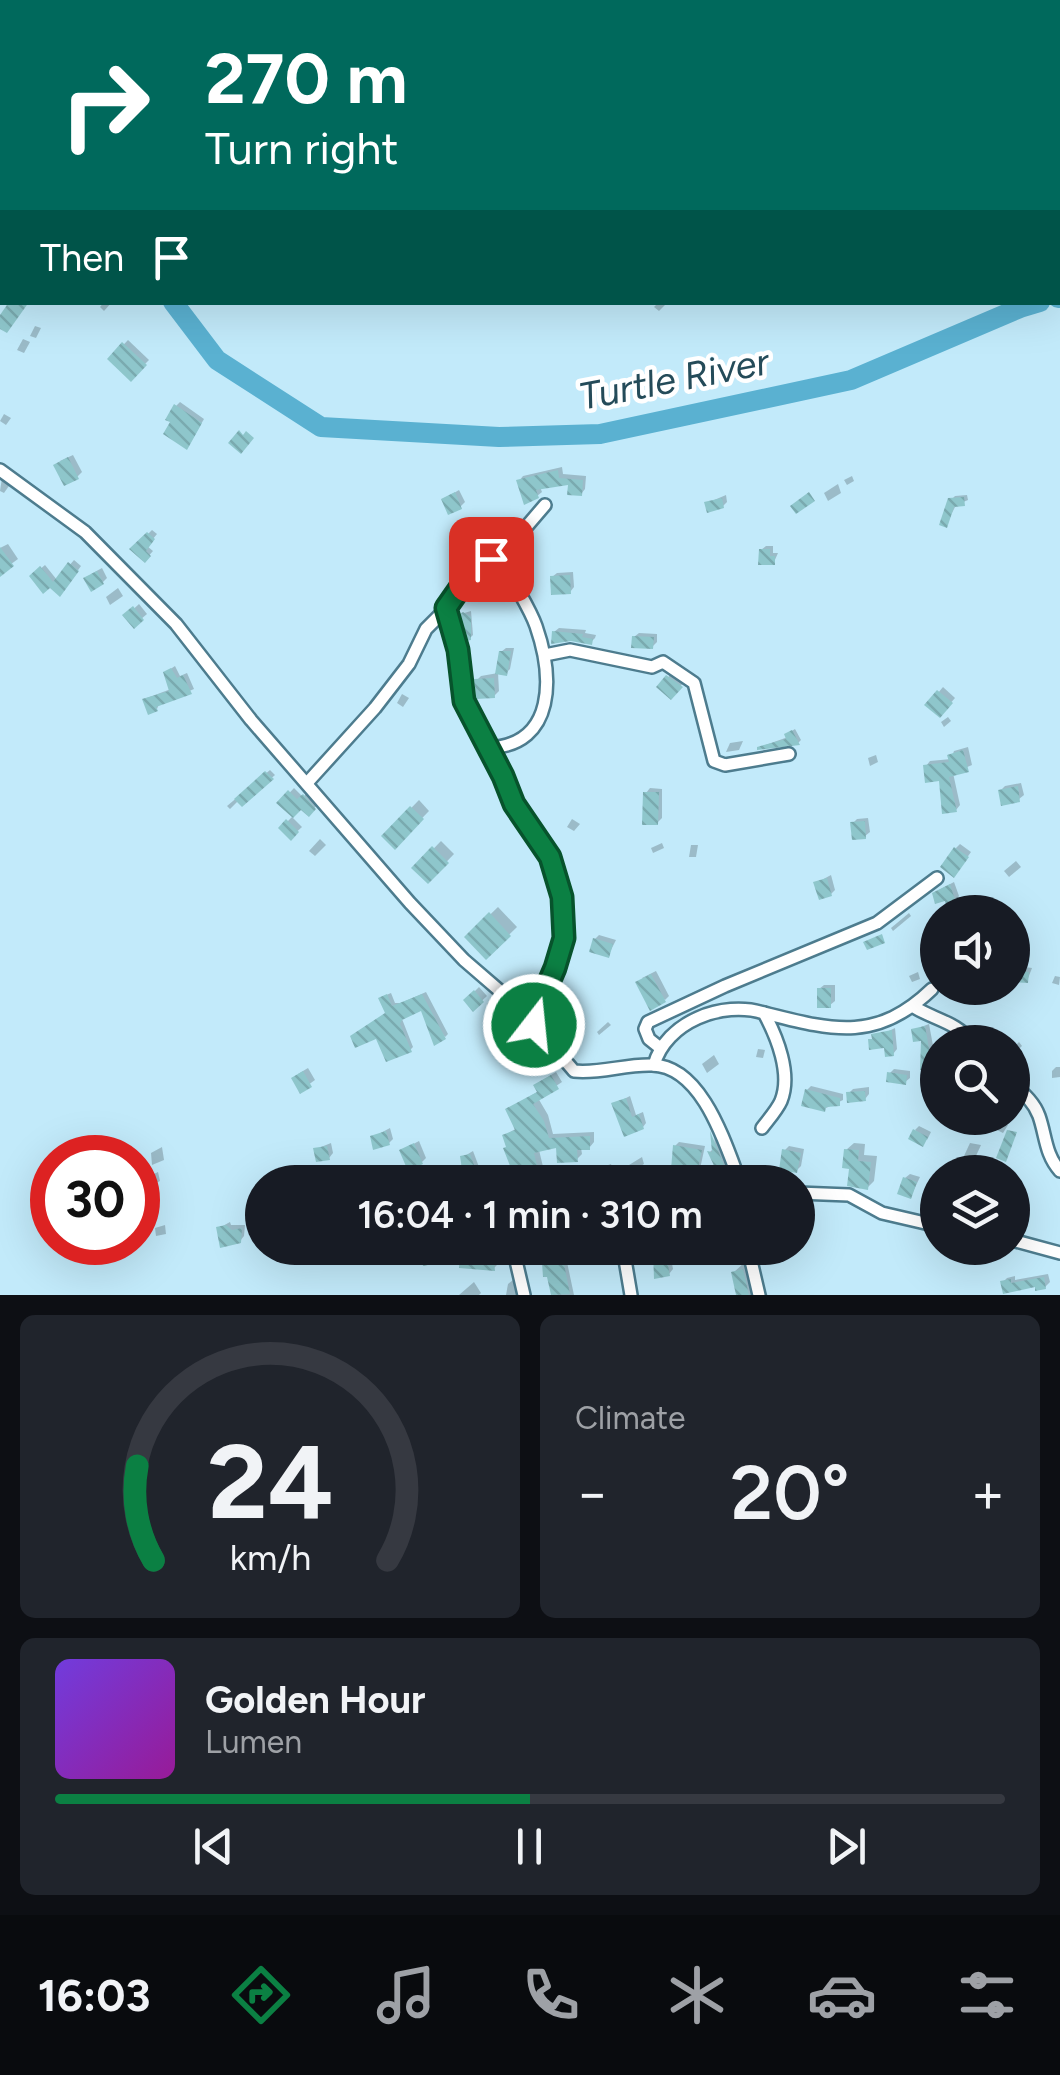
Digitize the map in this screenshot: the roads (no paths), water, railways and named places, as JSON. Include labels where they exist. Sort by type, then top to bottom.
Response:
[{"type":"street","points":[[0,470],[85,532],[176,624],[251,720],[441,936],[522,1010],[574,1071],[654,1065],[672,1069],[693,1084],[704,1101],[732,1165]]},
{"type":"street","points":[[307,783],[375,708],[409,664],[426,629],[467,578],[515,540],[545,505]]},
{"type":"street","points":[[479,733],[488,748],[507,747],[525,736],[541,718],[548,690],[545,655],[535,621],[511,577]]},
{"type":"street","points":[[446,608],[458,650],[464,701],[514,804],[550,857],[562,897],[564,938],[555,968],[546,989],[522,1010]]},
{"type":"street","points":[[545,655],[570,650],[652,667],[663,662],[694,683],[714,761],[725,765],[789,754]]},
{"type":"street","points":[[659,1047],[644,1030],[648,1022],[876,923],[937,878]]},
{"type":"street","points":[[654,1065],[659,1047],[686,1022],[748,1008],[842,1030],[905,1014],[920,1001]]},
{"type":"street","points":[[914,1007],[953,1025]]},
{"type":"street","points":[[762,1128],[782,1100],[786,1078],[775,1033],[764,1014]]},
{"type":"street","points":[[1030,1099],[1039,1115],[1046,1148],[1060,1171]]},
{"type":"street","points":[[815,1193],[849,1195],[882,1213],[920,1222]]},
{"type":"street","points":[[1030,1245],[1060,1253]]},
{"type":"street","points":[[516,1265],[524,1295]]},
{"type":"street","points":[[626,1265],[632,1295]]},
{"type":"street","points":[[752,1265],[759,1295]]},
{"type":"waterway","name":"Turtle River","points":[[175,305],[217,360],[321,427],[499,437],[600,434],[851,380],[1030,305]]}]
